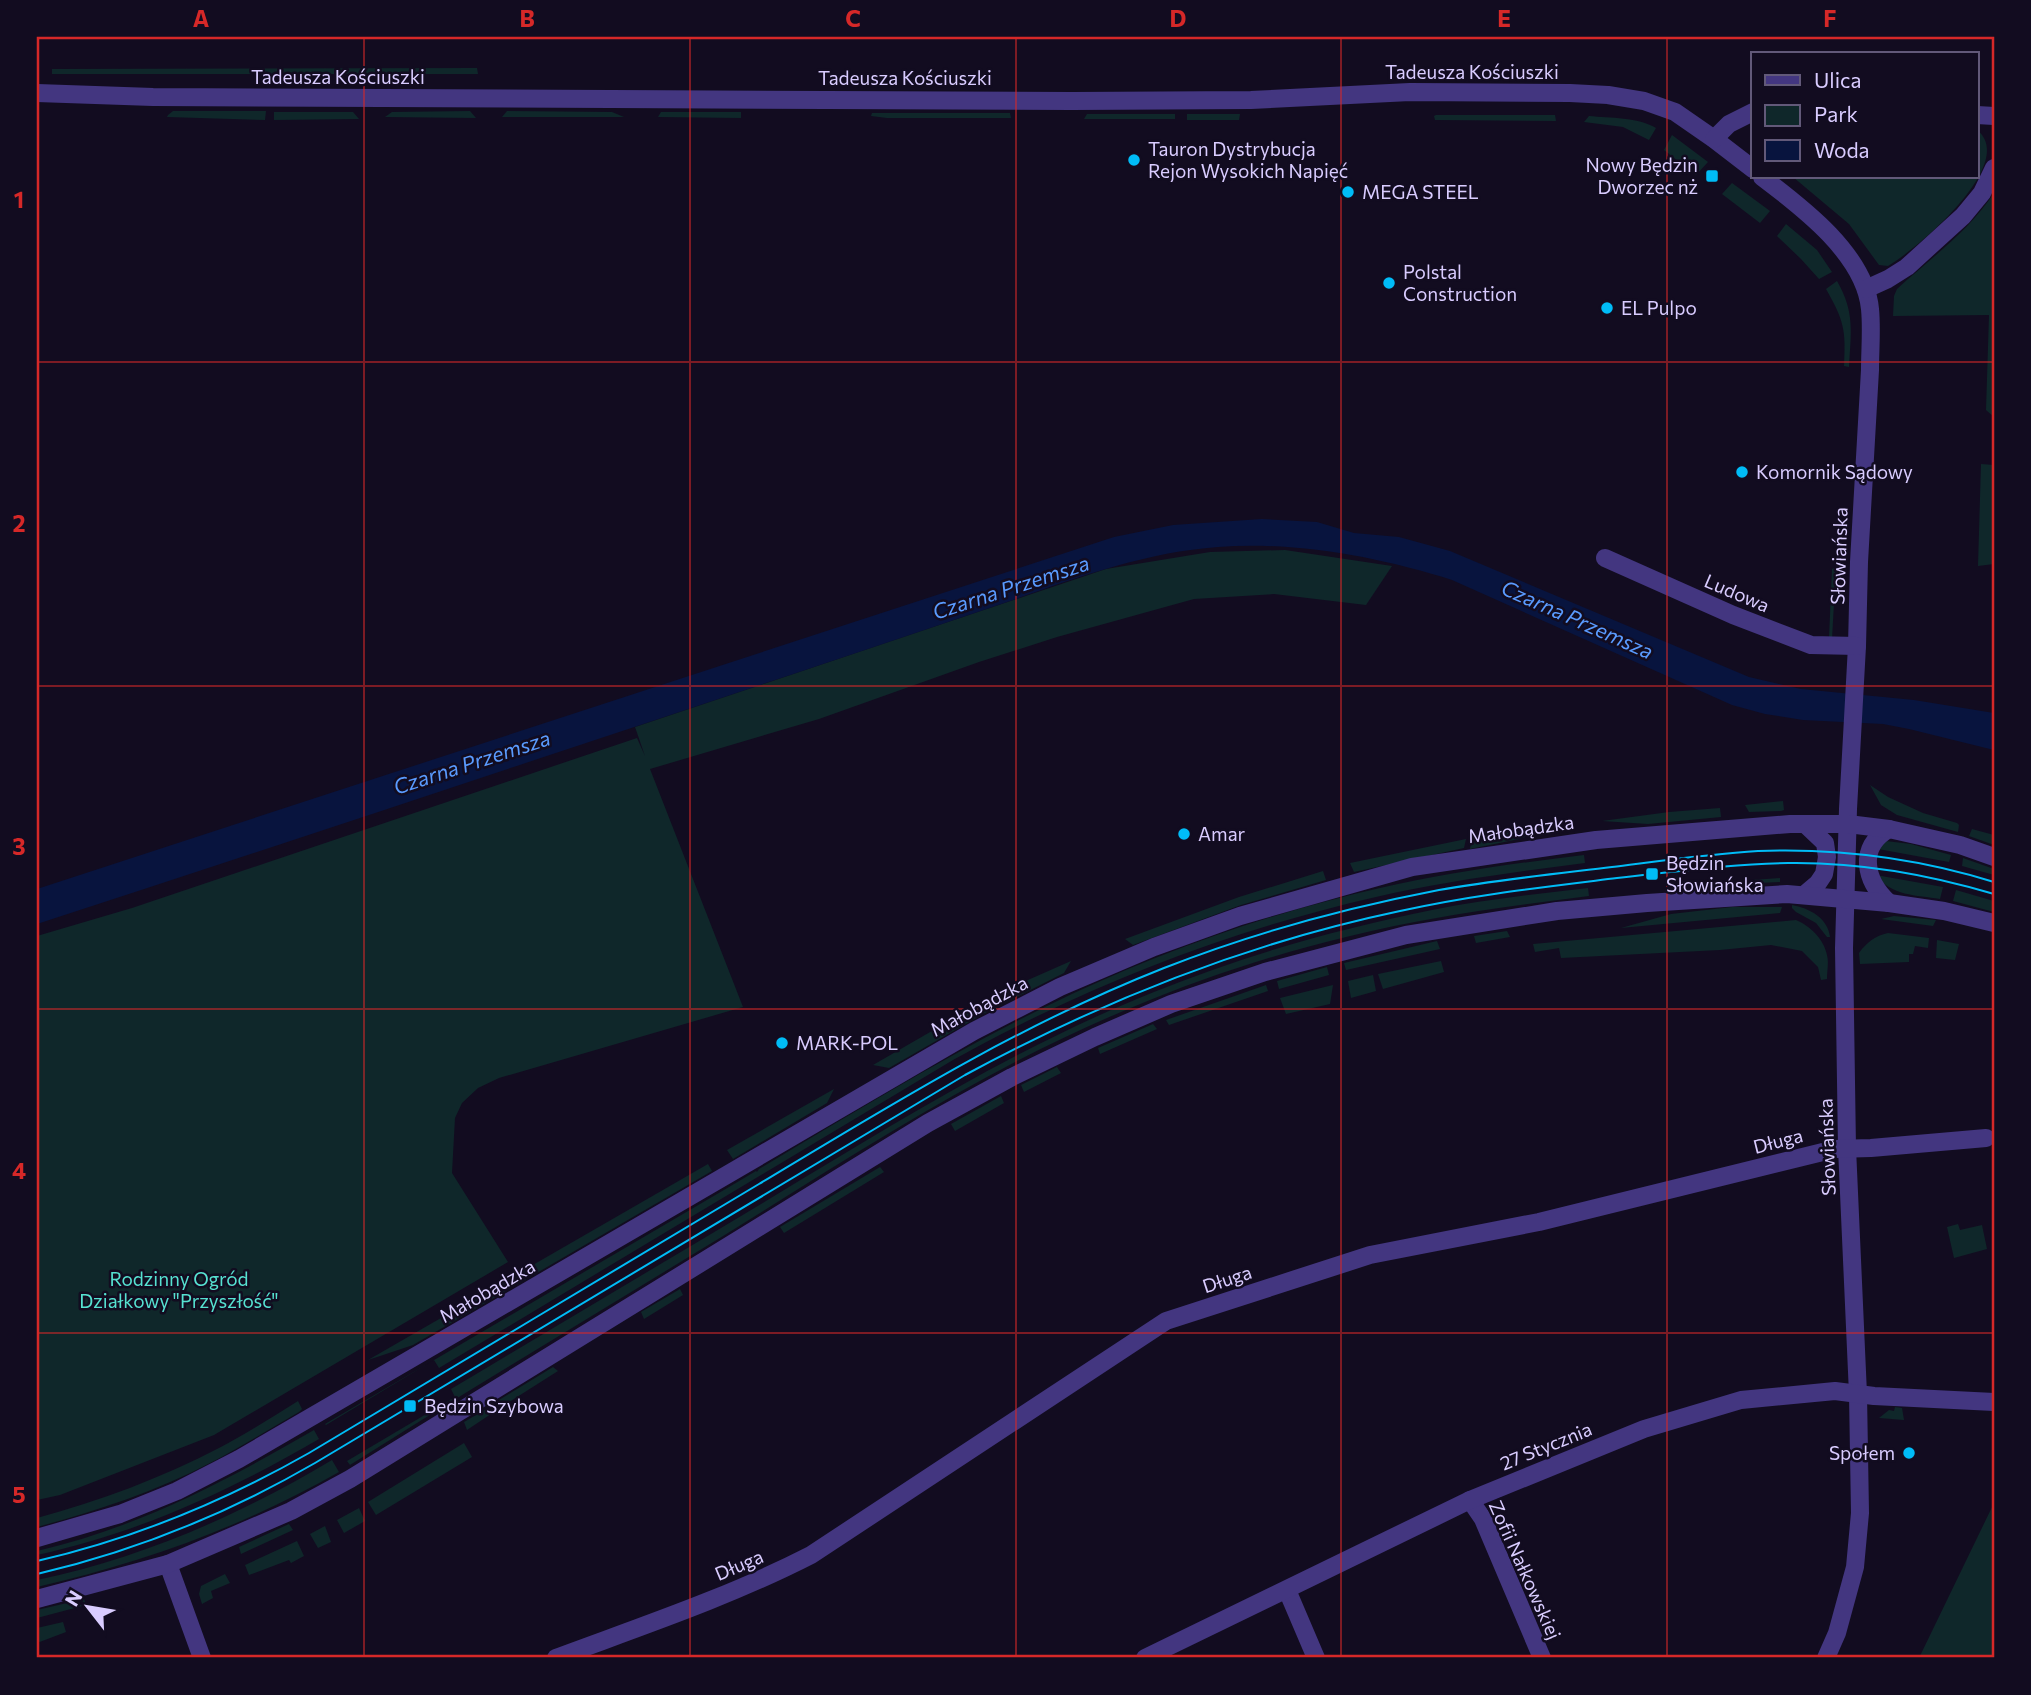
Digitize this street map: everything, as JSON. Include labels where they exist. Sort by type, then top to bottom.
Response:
[{"type":"street","name":"Tadeusza Kościuszki","points":[[37,93],[153,97],[1086,101],[1251,100],[1410,92],[1570,93],[1644,101],[1675,112],[1714,139]]},
{"type":"street","points":[[1751,113],[1729,124],[1714,139],[1751,167]]},
{"type":"street","points":[[1866,289],[1907,267],[1963,216],[1982,193],[1994,168]]},
{"type":"street","name":"Słowiańska","points":[[1763,178],[1818,222],[1840,245],[1866,289],[1870,308],[1870,370],[1859,562],[1844,947],[1847,1148],[1858,1394],[1860,1513],[1855,1566],[1838,1633],[1826,1658]]},
{"type":"street","name":"Ludowa","points":[[1605,558],[1733,615],[1811,645],[1857,654]]},
{"type":"street","points":[[1805,824],[1825,843],[1827,857],[1824,874],[1805,894]]},
{"type":"street","name":"Małobądzka","points":[[37,1538],[120,1514],[177,1491],[239,1460],[974,1031],[1060,987],[1154,947],[1240,916],[1412,867],[1596,840],[1737,827],[1848,824],[1889,829],[1960,845],[1994,857]]},
{"type":"street","points":[[1889,829],[1875,839],[1868,867],[1871,882],[1889,902]]},
{"type":"street","points":[[37,1599],[168,1564],[290,1511],[350,1479],[941,1116],[1012,1077],[1171,1004],[1265,972],[1406,935],[1557,911],[1805,894],[1889,902],[1994,923]]},
{"type":"street","name":"Długa","points":[[556,1658],[696,1606],[772,1575],[811,1555],[1166,1321],[1370,1255],[1539,1222],[1820,1152],[1986,1138]]},
{"type":"street","name":"27 Stycznia","points":[[1146,1658],[1470,1500],[1644,1429],[1741,1400],[1835,1391],[1994,1402]]},
{"type":"street","name":"Zofii Nałkowskiej","points":[[1470,1500],[1489,1531],[1542,1658]]},
{"type":"street","points":[[168,1564],[202,1658]]},
{"type":"street","points":[[1287,1590],[1316,1658]]},
{"type":"green space","points":[[477,68],[478,74],[52,74],[52,69]]},
{"type":"green space","points":[[173,111],[266,111],[265,120],[167,117]]},
{"type":"green space","points":[[470,111],[476,118],[385,117],[392,112]]},
{"type":"green space","points":[[507,111],[612,112],[624,117],[502,117]]},
{"type":"green space","points":[[274,112],[353,112],[359,119],[274,120]]},
{"type":"green space","points":[[661,112],[741,112],[741,118],[658,117]]},
{"type":"green space","points":[[872,113],[1010,113],[1011,118],[887,118],[871,116]]},
{"type":"green space","points":[[1087,114],[1175,114],[1175,119],[1084,119]]},
{"type":"green space","points":[[1187,114],[1240,114],[1239,120],[1187,120]]},
{"type":"green space","points":[[1436,115],[1555,115],[1556,121],[1435,120]]},
{"type":"green space","points":[[1589,116],[1632,120],[1656,128],[1649,140],[1623,127],[1584,122]]},
{"type":"green space","points":[[1979,133],[1986,145],[1985,163],[1979,175]]},
{"type":"green space","points":[[1672,135],[1708,162],[1696,175],[1664,150]]},
{"type":"green space","points":[[1794,178],[1978,178],[1940,225],[1888,266],[1879,265],[1849,224]]},
{"type":"green space","points":[[1732,183],[1770,211],[1760,223],[1722,194]]},
{"type":"green space","points":[[1994,193],[1994,417],[1986,410],[1989,315],[1893,316],[1897,289],[1961,232]]},
{"type":"green space","points":[[1786,224],[1817,250],[1832,272],[1819,279],[1777,236]]},
{"type":"green space","points":[[1837,281],[1849,313],[1849,367],[1844,366],[1845,343],[1837,309],[1826,289]]},
{"type":"green space","points":[[1981,464],[1994,465],[1994,564],[1978,566]]},
{"type":"green space","name":"Rodzinny Ogród Działkowy \"Przyszłość\"","points":[[1285,550],[1392,566],[1366,605],[1274,594],[1194,599],[1057,637],[819,719],[650,769],[743,1007],[499,1078],[478,1088],[462,1103],[455,1118],[452,1173],[508,1262],[214,1435],[60,1495],[37,1500],[37,936],[132,908],[637,738],[645,756],[635,727],[1106,569],[1210,552]]},
{"type":"green space","points":[[1836,567],[1832,639],[1829,638],[1832,569]]},
{"type":"green space","points":[[1870,785],[1888,797],[1923,813],[1957,823],[1958,832],[1897,815],[1881,805]]},
{"type":"green space","points":[[1783,801],[1784,810],[1781,811],[1749,812],[1745,805]]},
{"type":"green space","points":[[1720,808],[1721,817],[1648,824],[1602,821],[1669,812]]},
{"type":"green space","points":[[1552,826],[1519,839],[1470,849],[1472,838]]},
{"type":"green space","points":[[1972,829],[1994,835],[1994,845],[1969,836]]},
{"type":"green space","points":[[1466,839],[1464,848],[1354,872],[1350,863]]},
{"type":"green space","points":[[1886,841],[1911,844],[1951,855],[1949,862],[1878,849]]},
{"type":"green space","points":[[1584,855],[1585,863],[1428,886],[1320,911],[1212,944],[1106,985],[1003,1033],[953,1060],[439,1368],[434,1360],[936,1065],[1008,1025],[1085,988],[1167,953],[1251,923],[1337,898],[1456,873]]},
{"type":"green space","points":[[1963,858],[1994,869],[1994,875],[1962,866]]},
{"type":"green space","points":[[1323,871],[1326,880],[1241,905],[1133,945],[1125,939],[1239,897]]},
{"type":"green space","points":[[1876,875],[1943,887],[1940,899],[1897,891]]},
{"type":"green space","points":[[1780,878],[1780,882],[1694,886],[1695,884]]},
{"type":"green space","points":[[1588,888],[1589,896],[1451,915],[1317,944],[1242,966],[1169,992],[1080,1030],[926,1111],[350,1465],[347,1461],[455,1397],[451,1389],[908,1116],[1053,1037],[1154,992],[1256,955],[1326,935],[1451,906]]},
{"type":"green space","points":[[1956,890],[1994,901],[1994,912],[1953,901]]},
{"type":"green space","points":[[1792,905],[1822,919],[1830,937],[1827,937],[1816,923],[1796,912]]},
{"type":"green space","points":[[1732,907],[1782,907],[1780,913],[1621,928],[1671,914]]},
{"type":"green space","points":[[1894,916],[1936,920],[1933,926],[1881,919]]},
{"type":"green space","points":[[1796,920],[1820,938],[1828,958],[1827,979],[1821,980],[1818,967],[1802,951],[1771,945],[1561,958],[1559,948],[1535,952],[1533,944]]},
{"type":"green space","points":[[1507,931],[1510,937],[1476,943],[1474,936]]},
{"type":"green space","points":[[1888,933],[1929,938],[1928,948],[1915,946],[1913,954],[1909,954],[1909,962],[1860,964],[1859,953],[1865,946]]},
{"type":"green space","points":[[1937,940],[1959,944],[1955,960],[1936,958]]},
{"type":"green space","points":[[1437,941],[1440,949],[1346,970],[1344,963]]},
{"type":"green space","points":[[1071,961],[1064,973],[983,1014],[889,1068],[873,1065],[970,1009]]},
{"type":"green space","points":[[1441,961],[1444,972],[1383,989],[1378,974]]},
{"type":"green space","points":[[1327,967],[1329,975],[1279,989],[1277,981]]},
{"type":"green space","points":[[1373,975],[1376,991],[1351,998],[1348,981]]},
{"type":"green space","points":[[1266,985],[1268,991],[1169,1025],[1166,1020]]},
{"type":"green space","points":[[1333,985],[1330,1004],[1286,1014],[1280,998]]},
{"type":"green space","points":[[1153,1024],[1157,1029],[1100,1054],[1098,1048]]},
{"type":"green space","points":[[1057,1067],[1061,1073],[1024,1092],[1021,1085]]},
{"type":"green space","points":[[834,1089],[827,1103],[733,1159],[727,1150]]},
{"type":"green space","points":[[1001,1096],[1004,1103],[955,1131],[951,1124]]},
{"type":"green space","points":[[708,1164],[712,1171],[413,1345],[368,1360]]},
{"type":"green space","points":[[880,1167],[884,1172],[784,1233],[780,1227]]},
{"type":"green space","points":[[1958,1224],[1960,1230],[1982,1225],[1987,1249],[1954,1258],[1947,1227]]},
{"type":"green space","points":[[680,1289],[683,1295],[644,1319],[641,1312]]},
{"type":"green space","points":[[430,1362],[326,1425],[325,1424]]},
{"type":"green space","points":[[553,1367],[558,1371],[503,1406],[499,1400]]},
{"type":"green space","points":[[298,1401],[302,1409],[299,1412],[189,1473],[125,1500],[37,1527],[37,1518],[130,1488],[197,1459]]},
{"type":"green space","points":[[1895,1407],[1902,1408],[1904,1420],[1879,1418],[1889,1410],[1894,1411]]},
{"type":"green space","points":[[488,1408],[491,1414],[467,1430],[464,1422]]},
{"type":"green space","points":[[314,1430],[319,1439],[217,1493],[111,1535],[37,1555],[37,1551],[110,1530],[180,1501]]},
{"type":"green space","points":[[464,1443],[472,1457],[376,1515],[368,1502]]},
{"type":"green space","points":[[332,1460],[339,1472],[229,1526],[154,1554],[37,1587],[37,1580],[114,1560],[189,1532],[262,1499]]},
{"type":"green space","points":[[1994,1503],[1994,1658],[1919,1658]]},
{"type":"green space","points":[[359,1508],[365,1521],[344,1533],[337,1520]]},
{"type":"green space","points":[[289,1524],[293,1530],[241,1554],[239,1547]]},
{"type":"green space","points":[[325,1526],[331,1542],[318,1548],[310,1534]]},
{"type":"green space","points":[[297,1541],[304,1556],[291,1563],[289,1560],[249,1575],[245,1565]]},
{"type":"green space","points":[[225,1574],[230,1583],[211,1591],[213,1598],[202,1604],[199,1594],[201,1586]]},
{"type":"green space","points":[[84,1599],[86,1605],[37,1618],[37,1610]]},
{"type":"green space","points":[[63,1622],[66,1632],[37,1643],[37,1628]]},
{"type":"water","name":"Czarna Przemsza","points":[[1262,519],[1317,522],[1354,533],[1399,537],[1450,551],[1749,677],[1801,689],[1914,700],[1994,713],[1994,750],[1883,724],[1803,720],[1732,705],[1452,580],[1395,564],[1277,546],[1218,547],[1165,554],[1087,575],[37,924],[37,889],[1114,537],[1173,525]]},
{"type":"tram line","points":[[37,1561],[143,1530],[210,1503],[277,1471],[957,1067],[1110,990],[1231,944],[1334,913],[1439,890],[1525,877],[1740,852],[1788,850],[1877,856],[1994,882]]},
{"type":"tram line","points":[[37,1574],[145,1542],[248,1499],[315,1463],[965,1075],[1122,999],[1231,957],[1343,924],[1454,900],[1724,867],[1788,863],[1866,867],[1918,875],[1994,894]]},
{"type":"place","name":"Tauron Dystrybucja Rejon Wysokich Napięć","points":[[1134,160]]},
{"type":"place","name":"Nowy Będzin Dworzec nż","points":[[1712,176]]},
{"type":"place","name":"MEGA STEEL","points":[[1348,192]]},
{"type":"place","name":"Polstal Construction","points":[[1389,283]]},
{"type":"place","name":"EL Pulpo","points":[[1607,308]]},
{"type":"place","name":"Komornik Sądowy","points":[[1742,472]]},
{"type":"place","name":"Amar","points":[[1184,834]]},
{"type":"place","name":"Będzin Słowiańska","points":[[1652,874]]},
{"type":"place","name":"MARK-POL","points":[[782,1043]]},
{"type":"place","name":"Będzin Szybowa","points":[[410,1406]]},
{"type":"place","name":"Społem","points":[[1909,1453]]}]
